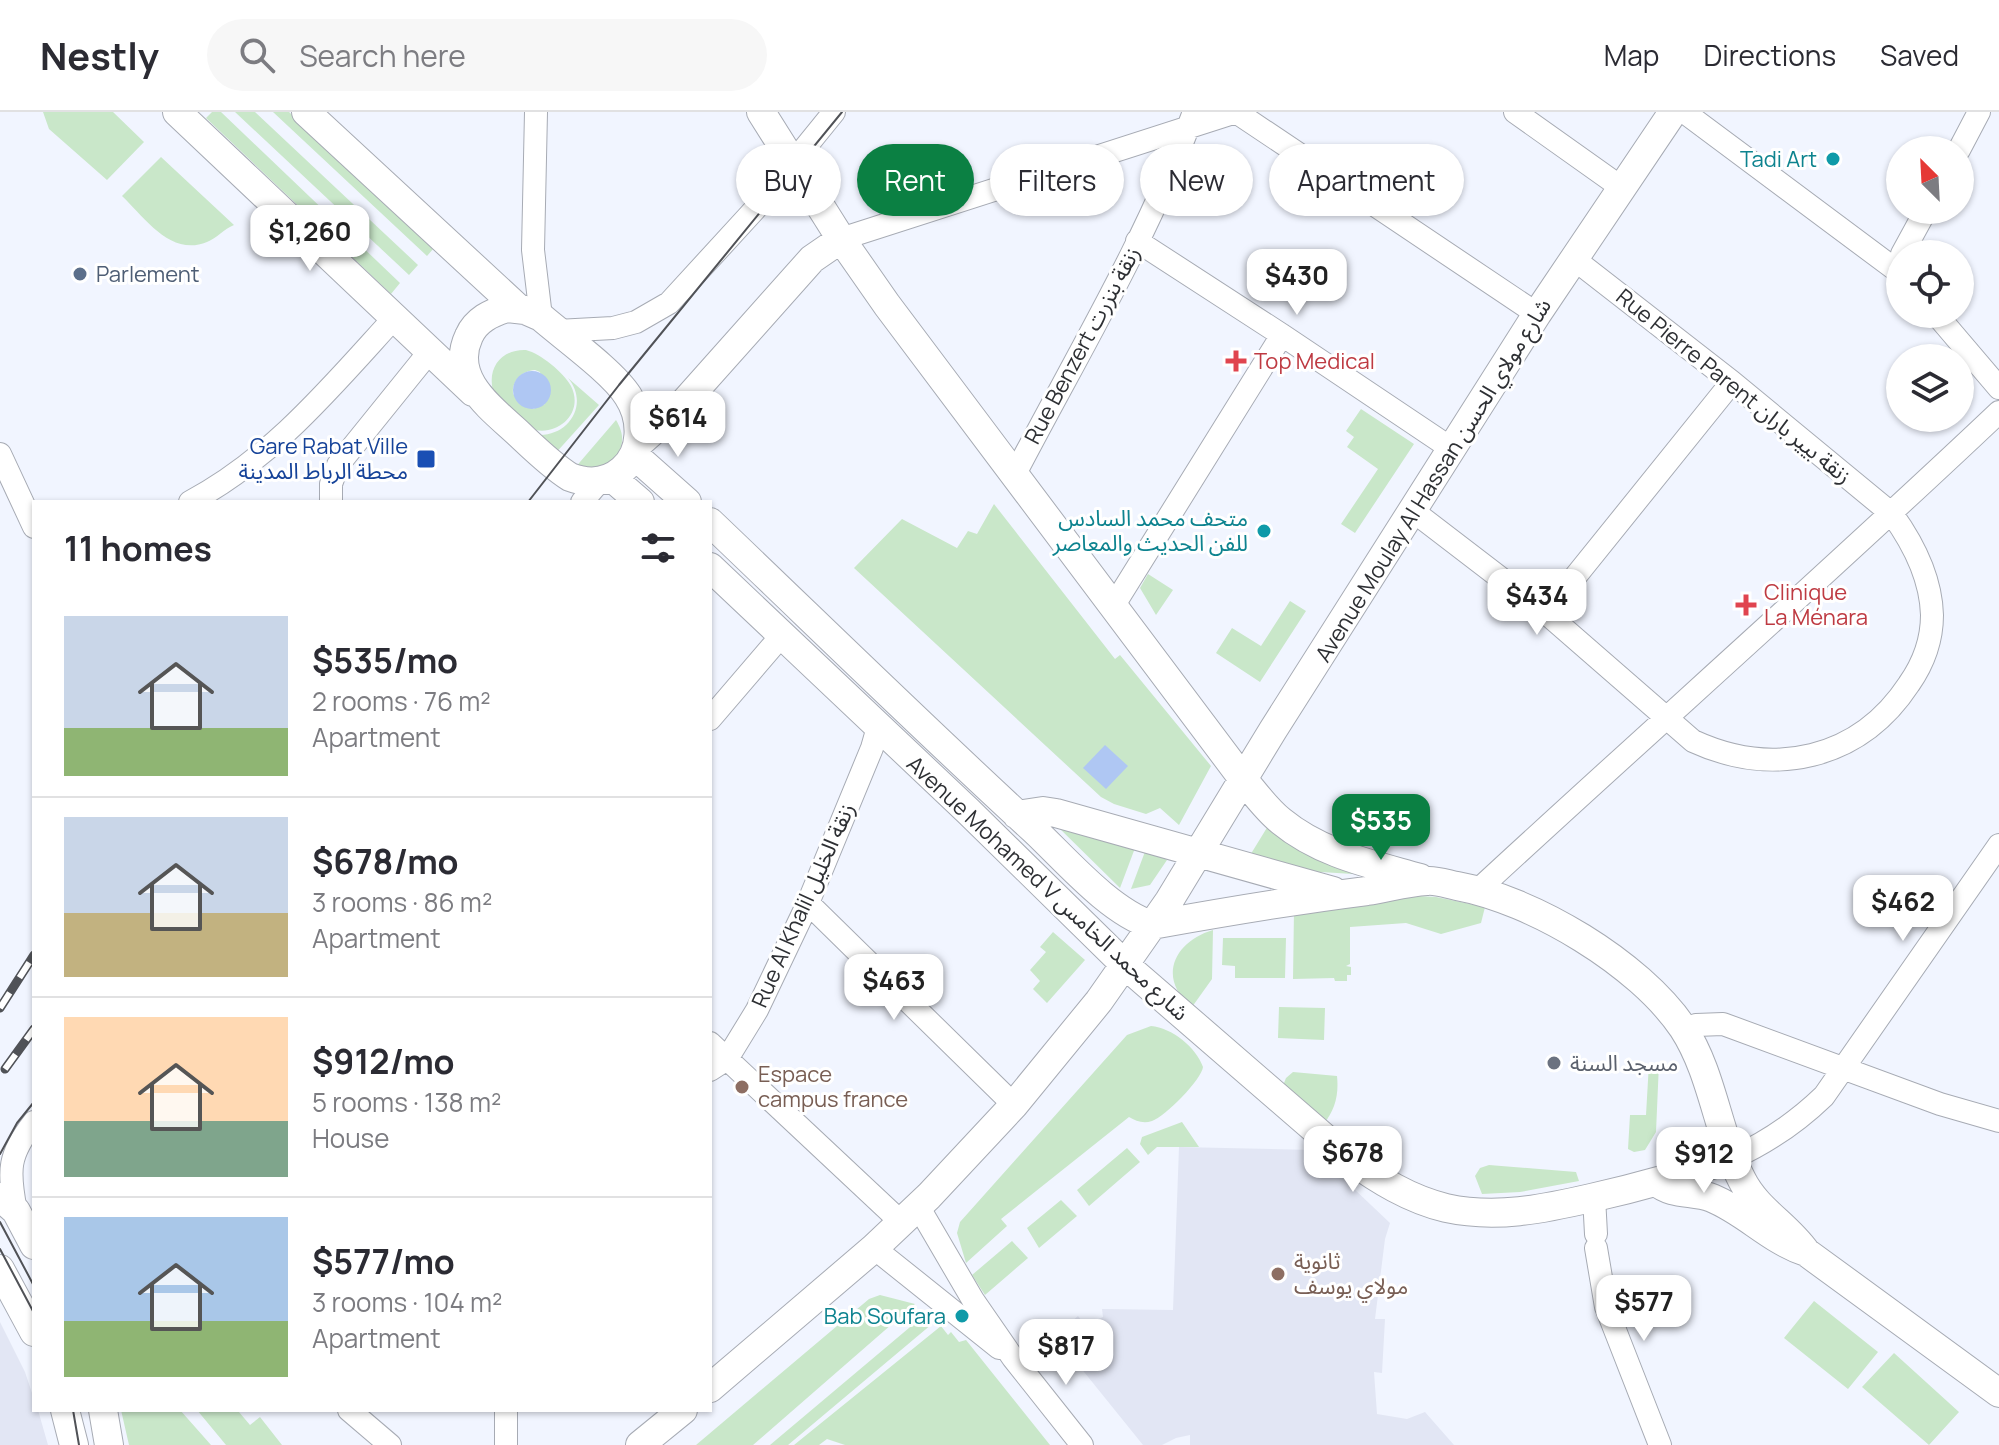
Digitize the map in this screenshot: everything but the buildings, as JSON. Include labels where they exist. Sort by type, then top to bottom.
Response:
[{"type":"main road","points":[[177,112],[478,397],[560,470],[578,481],[634,500]]},
{"type":"main road","points":[[306,112],[626,393],[636,415],[636,450],[685,500]]},
{"type":"main road","points":[[761,112],[781,144]]},
{"type":"main road","name":"Avenue Moulay Al Hassan شارع مولاي الحسن","points":[[712,1386],[910,1214],[1014,1105],[1125,965],[1537,314],[1673,112]]},
{"type":"main road","points":[[827,216],[1243,779],[1281,821],[1311,842],[1335,853],[1428,880]]},
{"type":"main road","points":[[597,487],[628,464],[636,450],[681,406],[812,259],[841,239]]},
{"type":"main road","points":[[478,397],[464,367],[467,340],[478,323],[507,308],[539,319]]},
{"type":"main road","name":"Avenue Mohamed V شارع محمد الخامس","points":[[712,524],[1119,909],[1152,925],[1428,880],[1478,890],[1544,917],[1605,953],[1633,976],[1684,1030],[1703,1069],[1733,1158],[1658,1183],[1530,1211],[1474,1212],[1419,1200],[1382,1182],[1348,1158],[1125,965],[712,569]]},
{"type":"main road","name":"Avenue Mohamed V شارع محمد الخامس","points":[[1017,815],[1043,811],[1056,813],[1341,894]]},
{"type":"main road","points":[[1733,1158],[1752,1196],[1792,1234],[1806,1252]]},
{"type":"main road","points":[[1658,1183],[1665,1188],[1701,1193],[1716,1199],[1776,1240],[1806,1252],[1999,1393]]},
{"type":"main road","points":[[8,1204],[32,1242]]},
{"type":"main road","points":[[0,1269],[32,1328]]},
{"type":"main road","points":[[66,1412],[74,1445]]},
{"type":"main road","points":[[103,1412],[109,1445]]},
{"type":"main road","points":[[640,1445],[681,1412]]},
{"type":"street","points":[[536,112],[533,250],[539,319],[597,330],[628,324],[669,303],[748,216]]},
{"type":"street","points":[[808,144],[834,112]]},
{"type":"street","points":[[841,239],[1191,120],[1236,112],[1537,314]]},
{"type":"street","points":[[1515,112],[1622,188]]},
{"type":"street","points":[[1684,112],[1886,254]]},
{"type":"street","points":[[1966,136],[1979,112]]},
{"type":"street","name":"Rue Benzert زنقة بنزرت","points":[[1015,474],[1137,241],[1191,120]]},
{"type":"street","points":[[1137,241],[1452,449]]},
{"type":"street","name":"Rue Pierre Parent زنقة بيير باران","points":[[1413,511],[1546,613],[1664,718],[1693,741],[1715,751],[1755,759],[1783,760],[1816,754],[1845,744],[1878,721],[1899,699],[1917,672],[1927,652],[1932,617],[1930,598],[1911,540],[1892,514],[1732,382],[1574,259]]},
{"type":"street","points":[[193,500],[235,475],[277,443],[395,317]]},
{"type":"street","points":[[1948,328],[1999,388]]},
{"type":"street","points":[[1114,605],[1282,335]]},
{"type":"street","points":[[331,500],[331,484],[338,465],[430,351]]},
{"type":"street","points":[[1546,613],[1732,382]]},
{"type":"street","points":[[1478,890],[1892,514],[1999,412]]},
{"type":"street","points":[[0,454],[32,523]]},
{"type":"street","points":[[712,717],[782,635]]},
{"type":"street","name":"Rue Al Khalil زنقة الخليل","points":[[718,1065],[757,1010],[808,903],[878,727]]},
{"type":"street","points":[[1733,1158],[1767,1142],[1797,1121],[1824,1096],[1999,845]]},
{"type":"street","points":[[808,903],[1014,1105]]},
{"type":"street","points":[[1684,1030],[1696,1025],[1723,1024],[1940,1104],[1999,1121]]},
{"type":"street","points":[[718,1065],[910,1214],[1013,1358],[1082,1445]]},
{"type":"street","points":[[8,1204],[12,1156],[32,1124]]},
{"type":"street","points":[[1594,1197],[1596,1241],[1606,1307],[1660,1445]]},
{"type":"street","points":[[874,1248],[1013,1358]]},
{"type":"street","points":[[351,1412],[390,1445]]},
{"type":"street","points":[[506,1412],[506,1445]]},
{"type":"shaded area","name":"ثانوية مولاي يوسف","points":[[1179,1147],[1313,1150],[1390,1223],[1385,1239],[1375,1319],[1385,1319],[1382,1373],[1374,1372],[1377,1414],[1407,1419],[1425,1412],[1454,1445],[1190,1445],[1190,1435],[1162,1445],[1143,1445],[1055,1336],[1078,1316],[1085,1325],[1103,1317],[1102,1309],[1173,1310]]},
{"type":"shaded area","points":[[0,1322],[25,1372],[32,1393],[32,1412],[39,1412],[48,1445],[0,1445]]},
{"type":"green space","points":[[43,112],[113,112],[144,142],[107,180],[49,129]]},
{"type":"green space","points":[[212,112],[221,112],[400,283],[391,294],[206,118]]},
{"type":"green space","points":[[235,112],[255,112],[418,265],[409,275]]},
{"type":"green space","points":[[273,112],[289,112],[434,248],[427,256]]},
{"type":"green space","points":[[161,157],[234,225],[207,242],[194,245],[170,240],[150,224],[122,196]]},
{"type":"green space","points":[[526,350],[545,359],[571,386],[574,396],[572,413],[561,425],[544,431],[535,430],[493,391],[494,367],[503,356]],"holes":[[[535,370],[540,372],[545,404],[533,409],[513,394],[513,389],[522,375]]]},
{"type":"green space","points":[[568,378],[599,405],[554,455],[540,435],[560,430],[573,416],[577,397]]},
{"type":"green space","points":[[1361,409],[1414,444],[1355,533],[1341,524],[1378,469],[1347,447],[1354,437],[1346,431]]},
{"type":"green space","points":[[616,420],[622,434],[621,446],[607,468],[574,469]]},
{"type":"green space","points":[[994,504],[1115,659],[1120,655],[1211,766],[1179,825],[1160,808],[1146,814],[1101,797],[854,568],[902,519],[957,548],[968,531],[977,534]]},
{"type":"green space","points":[[1148,574],[1173,590],[1156,615],[1140,588]]},
{"type":"green space","points":[[1290,601],[1306,611],[1260,682],[1216,653],[1232,628],[1261,646]]},
{"type":"green space","points":[[1055,824],[1135,848],[1120,888]]},
{"type":"green space","points":[[1268,826],[1369,875],[1305,871],[1249,857]]},
{"type":"green space","points":[[1146,849],[1167,860],[1150,885],[1131,889]]},
{"type":"green space","points":[[1402,895],[1436,897],[1485,907],[1481,923],[1441,934],[1406,923],[1350,927],[1350,964],[1346,966],[1351,967],[1351,975],[1347,975],[1347,981],[1335,981],[1334,978],[1293,979],[1294,910]]},
{"type":"green space","points":[[1213,930],[1212,979],[1192,1007],[1175,984],[1175,962],[1189,943]]},
{"type":"green space","points":[[1053,932],[1085,960],[1047,1003],[1033,989],[1040,981],[1030,970],[1046,952],[1040,947]]},
{"type":"green space","points":[[1223,938],[1286,938],[1285,978],[1235,978],[1235,966],[1222,965]]},
{"type":"green space","points":[[1279,1007],[1325,1008],[1324,1040],[1278,1038]]},
{"type":"green space","points":[[1151,1026],[1175,1035],[1195,1052],[1203,1067],[1190,1088],[1152,1121],[1137,1121],[1129,1117],[1001,1219],[1007,1226],[966,1263],[957,1233],[960,1222],[1127,1035]]},
{"type":"green space","points":[[1649,1063],[1659,1063],[1656,1132],[1645,1150],[1634,1152],[1628,1149],[1630,1115],[1646,1115]]},
{"type":"green space","points":[[1293,1072],[1337,1076],[1335,1102],[1323,1125],[1282,1088]]},
{"type":"green space","points":[[1182,1122],[1199,1147],[1157,1147],[1148,1155],[1140,1144],[1142,1137]]},
{"type":"green space","points":[[1127,1148],[1140,1162],[1089,1206],[1077,1190]]},
{"type":"green space","points":[[1489,1165],[1576,1172],[1579,1181],[1520,1192],[1482,1194],[1475,1176],[1480,1168]]},
{"type":"green space","points":[[1061,1200],[1077,1216],[1039,1248],[1027,1228]]},
{"type":"green space","points":[[1012,1241],[1028,1258],[985,1295],[972,1275]]},
{"type":"green space","points":[[880,1295],[915,1304],[753,1445],[696,1445],[869,1299]]},
{"type":"green space","points":[[1814,1301],[1878,1352],[1848,1389],[1784,1338]]},
{"type":"green space","points":[[922,1317],[932,1324],[788,1445],[770,1445]]},
{"type":"green space","points":[[941,1326],[959,1342],[966,1340],[1050,1445],[845,1445],[827,1439],[819,1445],[794,1445]]},
{"type":"green space","points":[[1894,1353],[1959,1412],[1929,1445],[1862,1387]]},
{"type":"green space","points":[[121,1412],[182,1412],[211,1445],[129,1445]]},
{"type":"green space","points":[[199,1412],[239,1412],[250,1425],[260,1417],[282,1445],[226,1445]]},
{"type":"water","points":[[532,371],[546,376],[551,390],[546,404],[532,409],[518,404],[513,390],[518,376]]},
{"type":"water","points":[[1105,745],[1128,766],[1106,789],[1083,768]]},
{"type":"tram line","points":[[530,500],[619,385],[842,112]]},
{"type":"tram line","points":[[0,1154],[17,1123],[32,1104]]},
{"type":"tram line","points":[[0,1222],[32,1282]]},
{"type":"tram line","points":[[0,1249],[32,1309]]},
{"type":"tram line","points":[[73,1412],[79,1445]]},
{"type":"railway","points":[[0,1008],[32,958]]},
{"type":"railway","points":[[5,1069],[32,1032]]},
{"type":"place","name":"Tadi Art","points":[[1833,159]]},
{"type":"place","name":"Parlement","points":[[80,274]]},
{"type":"place","name":"Top Medical","points":[[1236,361]]},
{"type":"place","name":"Gare Rabat Ville محطة الرباط المدينة","points":[[426,459]]},
{"type":"place","name":"متحف محمد السادس للفن الحديث والمعاصر","points":[[1264,531]]},
{"type":"place","name":"Clinique La Ménara","points":[[1746,605]]},
{"type":"place","name":"مسجد السنة","points":[[1554,1063]]},
{"type":"place","name":"Espace campus france","points":[[742,1087]]},
{"type":"place","name":"ثانوية مولاي يوسف","points":[[1278,1274]]},
{"type":"place","name":"Bab Soufara","points":[[962,1316]]}]
